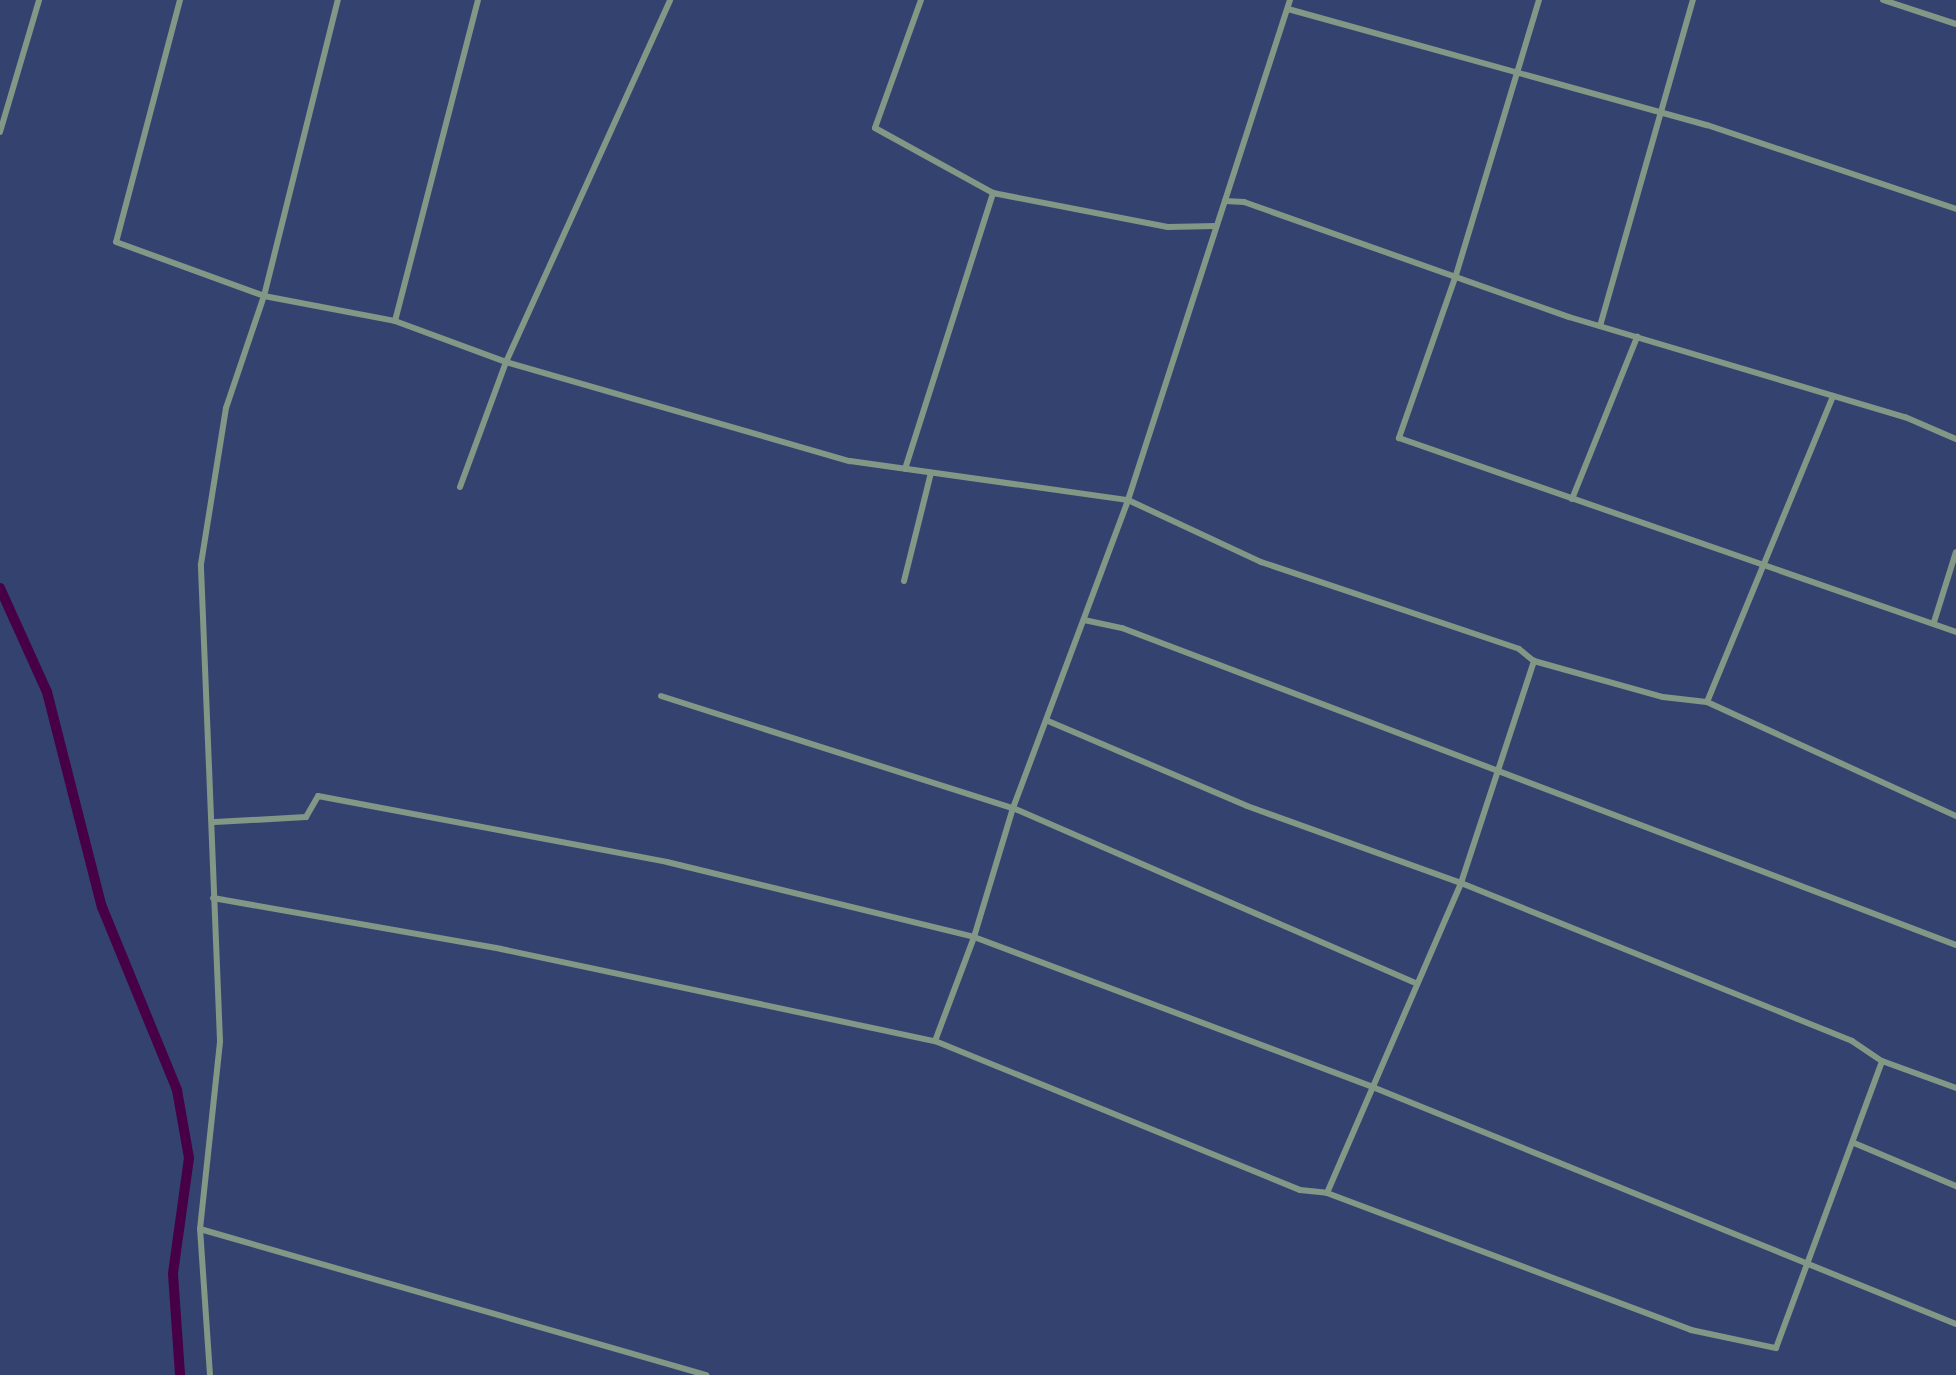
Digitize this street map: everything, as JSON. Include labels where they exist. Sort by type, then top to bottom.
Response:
[{"type":"street","points":[[0,132],[39,0]]},
{"type":"street","points":[[180,0],[116,242],[264,296],[395,321],[506,362],[850,461],[1128,500],[1261,562],[1520,649],[1534,661],[1663,697],[1707,702],[1956,816]]},
{"type":"street","points":[[210,1375],[200,1229],[220,1041],[213,898],[215,822],[201,564],[226,408],[264,296],[338,0]]},
{"type":"street","points":[[395,321],[478,0]]},
{"type":"street","points":[[460,487],[506,362],[670,0]]},
{"type":"street","points":[[921,0],[875,128],[993,193],[1168,227],[1216,226]]},
{"type":"street","points":[[935,1041],[974,937],[1013,808],[1048,721],[1128,500],[1290,0]]},
{"type":"street","points":[[1539,0],[1456,275],[1399,438],[1934,622],[1956,632]]},
{"type":"street","points":[[1600,326],[1659,112],[1693,0]]},
{"type":"street","points":[[1883,0],[1956,24]]},
{"type":"street","points":[[1288,9],[1518,75],[1659,112],[1956,208]]},
{"type":"street","points":[[905,469],[993,193]]},
{"type":"street","points":[[1225,201],[1244,202],[1600,326],[1833,396],[1956,439]]},
{"type":"street","points":[[1572,499],[1637,337]]},
{"type":"street","points":[[1707,702],[1833,396]]},
{"type":"street","points":[[904,581],[931,473]]},
{"type":"street","points":[[1934,622],[1956,552]]},
{"type":"street","points":[[1084,620],[1122,628],[1496,773],[1956,945]]},
{"type":"street","points":[[1327,1193],[1375,1088],[1414,982],[1461,883],[1534,661]]},
{"type":"street","points":[[660,696],[1013,808],[1414,982]]},
{"type":"street","points":[[1048,721],[1247,806],[1461,883],[1852,1041],[1882,1061],[1956,1088]]},
{"type":"street","points":[[215,822],[306,817],[318,796],[667,862],[974,937],[1375,1088],[1808,1261],[1956,1324]]},
{"type":"street","points":[[213,898],[501,949],[935,1041],[1300,1190],[1327,1193],[1692,1330],[1776,1348],[1854,1143],[1882,1061]]},
{"type":"street","points":[[1854,1143],[1956,1186]]},
{"type":"street","points":[[200,1229],[706,1375]]},
{"type":"waterway","points":[[0,588],[47,692],[102,907],[177,1090],[189,1158],[173,1274],[180,1375]]}]
